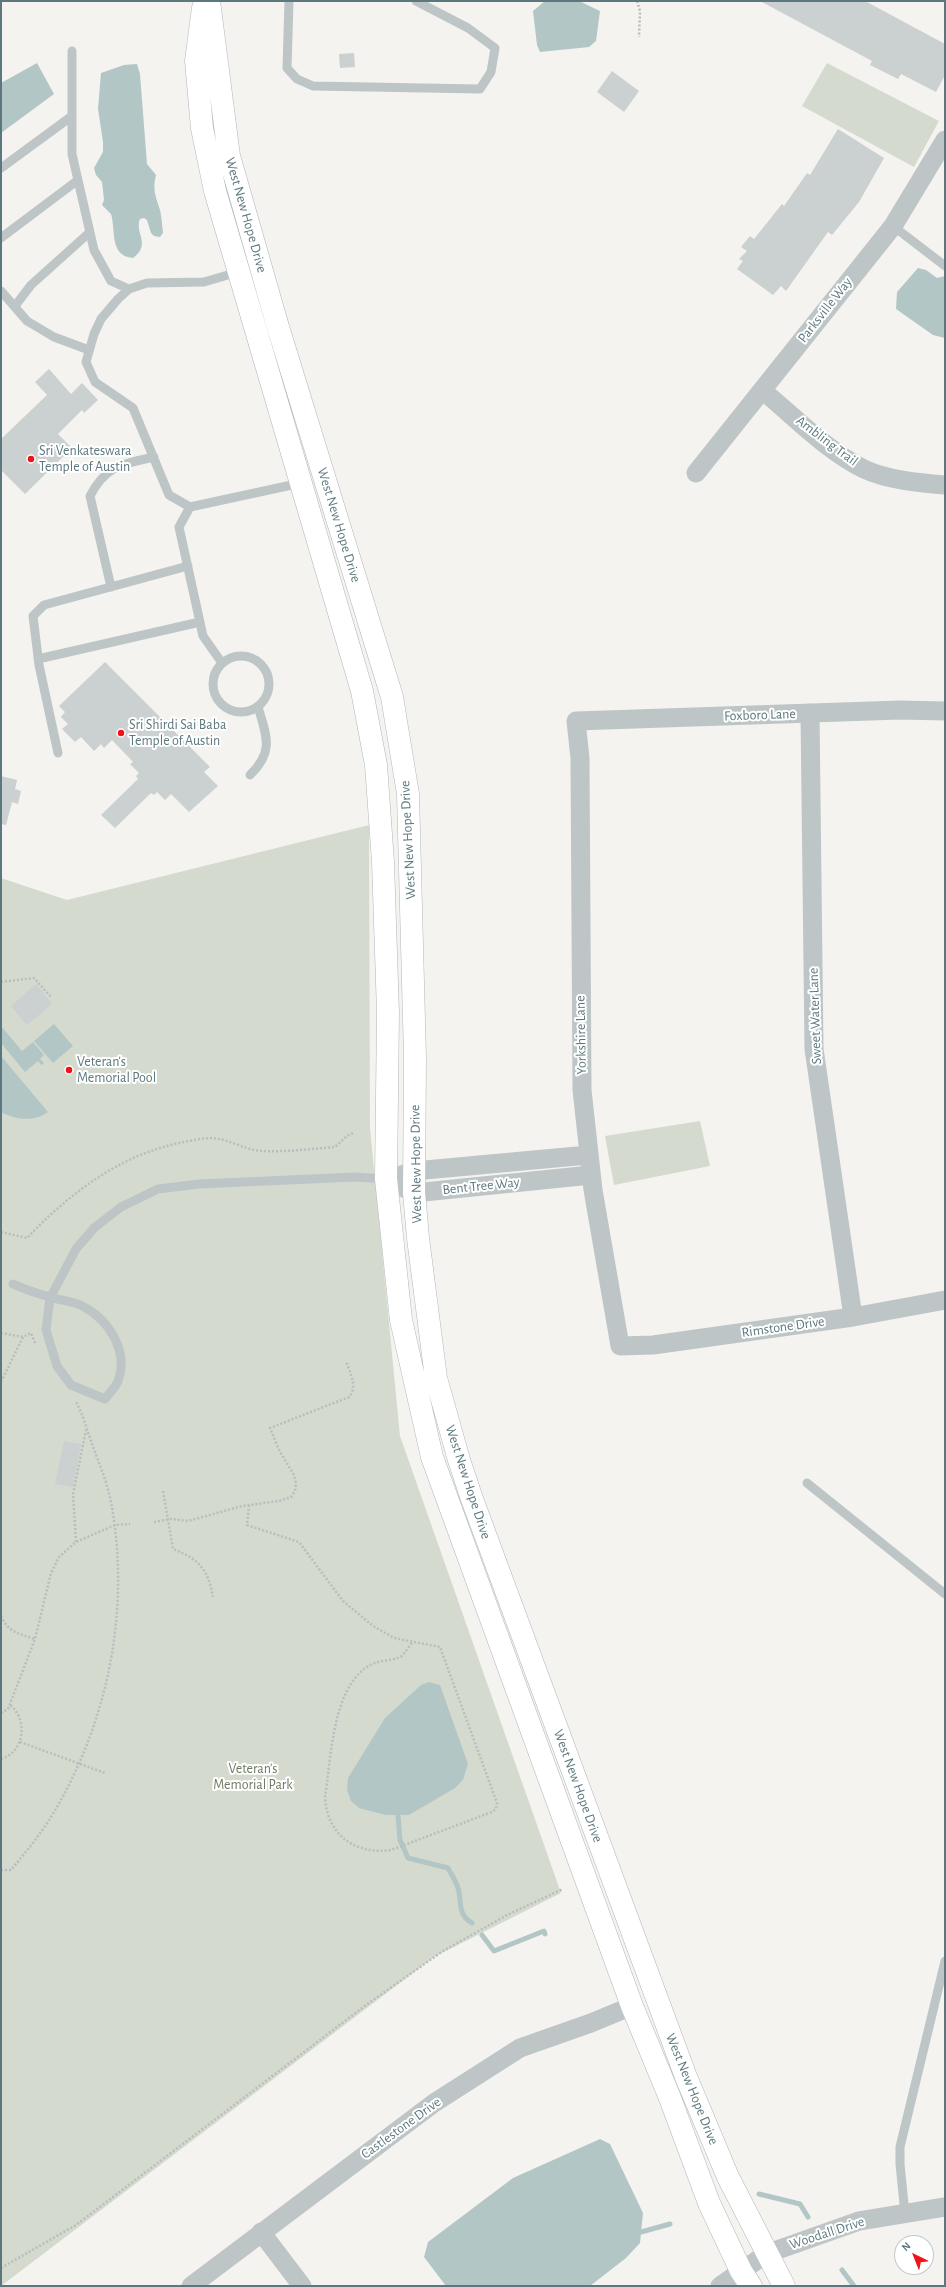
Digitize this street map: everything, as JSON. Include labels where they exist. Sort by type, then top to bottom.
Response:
[{"type":"main road","name":"West New Hope Drive","points":[[204,1],[196,61],[202,128],[214,191],[362,691],[376,764],[383,862],[388,1013],[386,1179],[401,1320],[432,1457],[632,2006],[670,2098],[709,2204],[746,2279]]},
{"type":"main road","name":"West New Hope Drive","points":[[209,1],[229,156],[278,327],[392,697],[408,794],[415,1058],[414,1193],[436,1378],[461,1467],[686,2077],[728,2177],[766,2254],[784,2286]]},
{"type":"street","name":"Parksville Way","points":[[696,473],[763,391],[825,310],[893,226],[945,140]]},
{"type":"street","name":"Ambling Trail","points":[[763,391],[822,440],[865,470],[912,482],[945,485]]},
{"type":"street","name":"Foxboro Lane","points":[[576,721],[900,710],[945,711]]},
{"type":"street","name":"Sweet Water Lane","points":[[810,713],[814,1049],[853,1316]]},
{"type":"street","name":"Yorkshire Lane","points":[[576,721],[580,758],[580,1046],[582,1090],[588,1155],[620,1346]]},
{"type":"street","name":"Bent Tree Way","points":[[386,1179],[414,1171],[588,1155]]},
{"type":"street","name":"Bent Tree Way","points":[[414,1193],[591,1175]]},
{"type":"street","points":[[386,1179],[414,1193]]},
{"type":"street","name":"Rimstone Drive","points":[[620,1346],[652,1345],[853,1316],[945,1300]]},
{"type":"street","name":"Castlestone Drive","points":[[191,2286],[434,2103],[520,2048],[591,2023],[632,2006]]},
{"type":"street","name":"Woodall Drive","points":[[720,2286],[746,2279],[766,2254],[860,2221],[945,2207]]},
{"type":"street","points":[[261,2232],[302,2286]]},
{"type":"lane","points":[[289,1],[287,68],[297,79],[313,86],[480,89],[491,72],[495,48],[468,28],[416,1]]},
{"type":"lane","points":[[72,51],[72,154],[94,250],[111,281],[129,289]]},
{"type":"lane","points":[[1,168],[72,116]]},
{"type":"lane","points":[[1,238],[78,180]]},
{"type":"lane","points":[[893,226],[945,266]]},
{"type":"lane","points":[[14,306],[31,285],[90,232]]},
{"type":"lane","points":[[238,272],[204,282],[147,283],[129,289],[118,298],[101,319],[94,334],[86,362],[95,382],[133,408],[169,495],[190,507],[301,483]]},
{"type":"lane","points":[[1,291],[27,321],[54,337],[89,350]]},
{"type":"lane","points":[[111,587],[90,496],[96,486],[115,466],[154,457]]},
{"type":"lane","points":[[190,507],[180,527],[203,636],[222,663]]},
{"type":"lane","points":[[58,753],[38,659],[33,616],[44,605],[188,566]]},
{"type":"lane","points":[[38,659],[200,622]]},
{"type":"lane","points":[[248,656],[263,666],[268,674],[269,692],[258,707],[250,711],[236,712],[222,706],[216,699],[213,690],[213,680],[216,670],[222,663],[230,658],[248,656]]},
{"type":"lane","points":[[250,775],[259,766],[267,750],[258,707]]},
{"type":"lane","points":[[13,1284],[50,1298],[83,1306],[101,1319],[114,1335],[122,1359],[118,1382],[106,1399],[71,1385],[57,1366],[46,1330],[50,1298],[76,1249],[94,1228],[121,1207],[158,1189],[199,1184],[355,1177],[386,1179]]},
{"type":"lane","points":[[807,1483],[945,1594]]},
{"type":"lane","points":[[905,2214],[900,2164],[900,2147],[945,1961]]},
{"type":"path","points":[[637,1],[640,11],[639,37]]},
{"type":"path","points":[[1,982],[34,978],[51,997]]},
{"type":"path","points":[[1,1232],[27,1238],[54,1209],[86,1185],[111,1169],[143,1152],[197,1139],[213,1138],[262,1151],[335,1148],[347,1136],[353,1133]]},
{"type":"path","points":[[1,1333],[23,1337],[31,1333],[37,1348]]},
{"type":"path","points":[[1,1382],[23,1337]]},
{"type":"path","points":[[154,1522],[168,1520],[188,1521],[249,1505],[278,1501],[291,1497],[295,1491],[296,1483],[294,1475],[279,1450],[270,1428],[349,1397],[352,1393],[353,1382],[346,1361]]},
{"type":"path","points":[[1,1870],[11,1870],[51,1817],[79,1764],[98,1718],[113,1651],[119,1589],[115,1525],[110,1500],[87,1430],[77,1402],[71,1398]]},
{"type":"path","points":[[76,1542],[73,1494],[87,1430]]},
{"type":"path","points":[[163,1491],[173,1550],[192,1557],[198,1562],[208,1577],[213,1597]]},
{"type":"path","points":[[249,1505],[247,1525],[299,1542],[328,1584],[358,1615],[394,1638],[440,1648],[497,1804],[496,1809],[492,1812],[391,1850],[375,1852],[359,1848],[345,1840],[334,1826],[326,1808],[325,1797],[336,1721],[349,1688],[356,1677],[367,1667],[378,1662],[402,1656],[412,1643]]},
{"type":"path","points":[[1,1713],[8,1709],[10,1705],[35,1639],[51,1573],[59,1557],[76,1542],[115,1525],[130,1524]]},
{"type":"path","points":[[1,1616],[6,1626],[11,1631],[35,1639]]},
{"type":"path","points":[[1,1758],[12,1752],[20,1742],[22,1721],[19,1714],[10,1705]]},
{"type":"path","points":[[20,1742],[105,1773]]},
{"type":"path","points":[[1,2268],[76,2225],[360,2010],[443,1951],[507,1914],[563,1889]]},
{"type":"green space","points":[[827,63],[939,121],[914,167],[802,106]]},
{"type":"green space","name":"Veteran's Memorial Park","points":[[369,825],[370,1128],[400,1436],[561,1893],[434,1957],[1,2286],[1,878],[67,900]]},
{"type":"green space","points":[[700,1121],[710,1166],[614,1185],[605,1136]]},
{"type":"shaded area","points":[[545,1],[579,1],[600,11],[596,41],[589,47],[540,52],[537,45],[533,11]]},
{"type":"shaded area","points":[[37,63],[54,94],[1,133],[1,83]]},
{"type":"shaded area","points":[[137,64],[140,74],[147,164],[156,175],[154,189],[161,213],[163,233],[160,237],[154,236],[151,233],[147,220],[144,218],[140,219],[139,229],[142,243],[139,253],[133,258],[120,253],[117,247],[111,214],[102,205],[104,200],[102,182],[96,175],[94,168],[103,152],[98,109],[101,73],[124,65]]},
{"type":"shaded area","points":[[918,268],[926,270],[937,278],[945,276],[945,338],[933,335],[896,309],[897,292]]},
{"type":"shaded area","points":[[54,1024],[73,1046],[53,1063],[34,1041]]},
{"type":"shaded area","points":[[1,1026],[22,1051],[33,1042],[44,1055],[40,1059],[44,1063],[41,1065],[38,1061],[25,1072],[1,1043]]},
{"type":"shaded area","points":[[1,1056],[48,1112],[31,1119],[25,1119],[12,1117],[1,1112]]},
{"type":"shaded area","points":[[429,1682],[440,1685],[468,1764],[463,1780],[455,1788],[409,1815],[386,1815],[359,1808],[351,1801],[347,1790],[348,1778],[385,1718],[421,1685]]},
{"type":"shaded area","points":[[600,2139],[610,2144],[643,2213],[640,2243],[626,2258],[590,2286],[446,2286],[424,2257],[428,2242],[513,2178]]},
{"type":"building","points":[[760,1],[865,1],[945,44],[945,75],[936,92],[901,74],[898,79],[870,65],[872,61]]},
{"type":"building","points":[[354,53],[355,67],[340,68],[339,54]]},
{"type":"building","points":[[612,71],[639,91],[624,112],[597,92]]},
{"type":"building","points":[[838,129],[884,158],[859,202],[832,235],[828,232],[786,291],[781,286],[773,295],[737,269],[743,261],[739,259],[747,251],[741,247],[750,236],[754,239],[782,204],[784,206],[807,173],[810,175]]},
{"type":"building","name":"Sri Venkateswara Temple of Austin","points":[[49,369],[71,394],[82,383],[98,400],[84,413],[82,410],[58,434],[72,448],[25,494],[1,470],[1,439],[47,395],[35,382]]},
{"type":"building","name":"Sri Shirdi Sai Baba Temple of Austin","points":[[105,662],[210,767],[204,772],[218,786],[189,812],[171,794],[165,800],[157,792],[154,795],[151,793],[115,828],[101,815],[138,779],[136,776],[139,773],[130,764],[133,762],[112,740],[104,748],[101,744],[94,751],[81,737],[75,742],[62,729],[68,724],[61,717],[65,712],[59,706]]},
{"type":"building","points":[[1,776],[17,780],[15,789],[21,791],[18,804],[12,802],[6,825],[1,824]]},
{"type":"building","points":[[36,984],[52,1004],[27,1025],[11,1006]]},
{"type":"building","points":[[64,1441],[81,1444],[73,1487],[55,1484]]},
{"type":"waterway","points":[[398,1815],[400,1840],[408,1858],[448,1868],[458,1888],[462,1912],[467,1920],[472,1923]]},
{"type":"waterway","points":[[482,1935],[494,1951],[544,1931],[545,1934]]},
{"type":"waterway","points":[[759,2194],[800,2204],[808,2217]]},
{"type":"waterway","points":[[641,2232],[670,2224]]},
{"type":"waterway","points":[[842,2270],[854,2286]]},
{"type":"place","name":"Sri Venkateswara Temple of Austin","points":[[31,459]]},
{"type":"place","name":"Sri Shirdi Sai Baba Temple of Austin","points":[[121,733]]},
{"type":"place","name":"Veteran's Memorial Pool","points":[[69,1070]]}]
